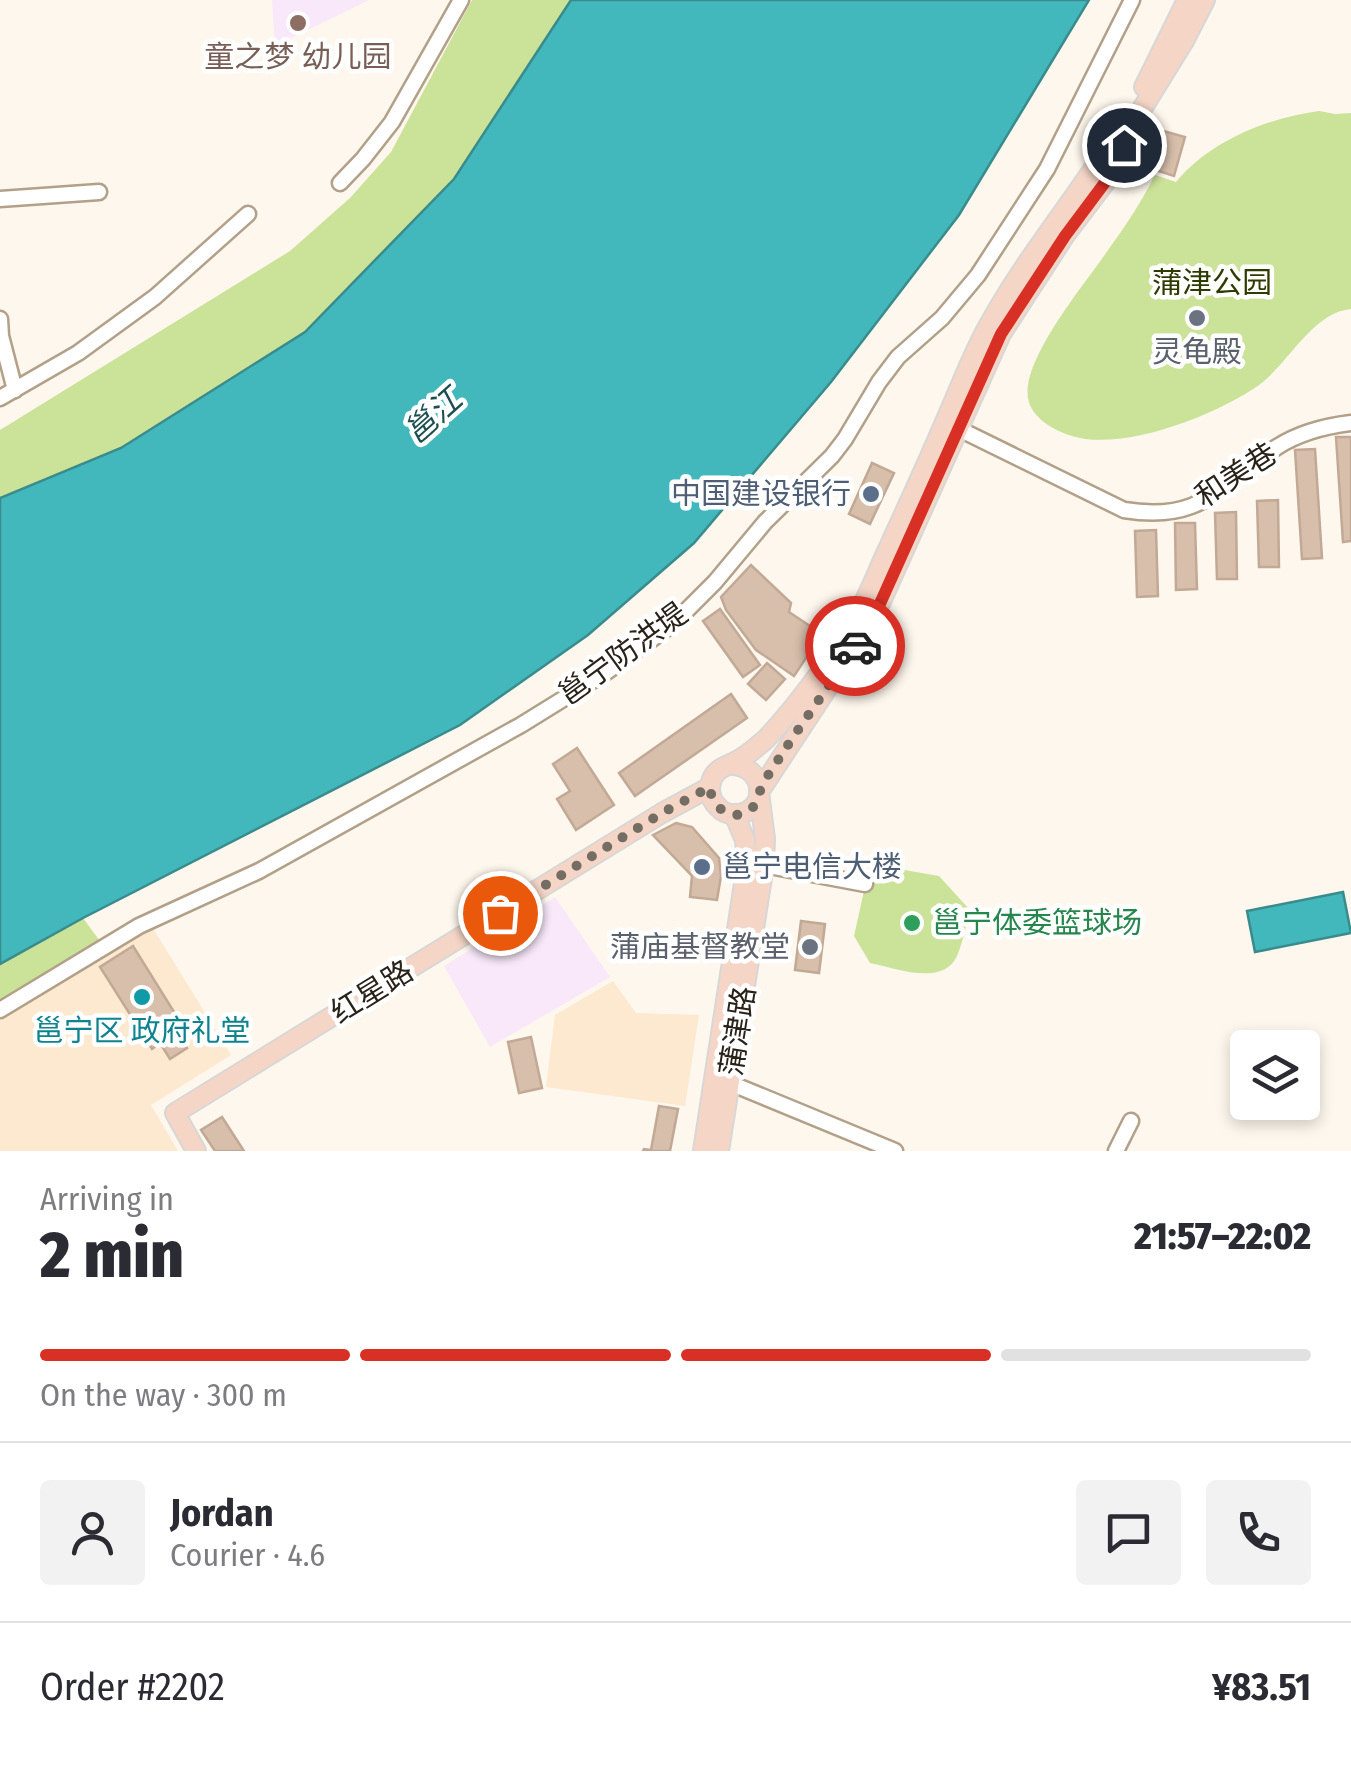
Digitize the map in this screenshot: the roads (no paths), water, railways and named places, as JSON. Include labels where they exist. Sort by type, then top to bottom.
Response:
[{"type":"main road","points":[[710,787],[717,772],[754,751],[793,708],[860,610],[988,326],[1052,227],[1099,164],[1187,0]]},
{"type":"main road","points":[[759,792],[874,617],[1001,334],[1112,173],[1138,117],[1205,0]]},
{"type":"main road","points":[[732,764],[747,768],[759,785],[758,799],[748,810],[734,814]]},
{"type":"main road","name":"蒲津路","points":[[703,1151],[747,864],[745,840],[734,814],[719,809],[710,787]]},
{"type":"main road","name":"红星路","points":[[196,1151],[175,1113],[710,787]]},
{"type":"main road","name":"蒲津路","points":[[719,1151],[764,865],[759,792]]},
{"type":"street","points":[[340,183],[392,122],[461,0]]},
{"type":"street","name":"邕宁防洪堤","points":[[0,1010],[139,926],[259,870],[521,725],[606,673],[674,623],[715,582],[765,522],[832,456],[898,357],[942,318],[978,275],[1047,169],[1132,0]]},
{"type":"street","points":[[0,199],[99,192]]},
{"type":"street","points":[[0,398],[78,353],[155,297],[248,214]]},
{"type":"street","points":[[0,319],[16,390]]},
{"type":"street","name":"和美巷","points":[[958,428],[1124,510],[1153,514],[1186,508],[1217,495],[1279,446],[1351,422]]},
{"type":"street","points":[[764,865],[866,884]]},
{"type":"street","points":[[730,1083],[892,1149]]},
{"type":"street","points":[[1116,1151],[1131,1121]]},
{"type":"water","name":"邕江","points":[[571,0],[1089,0],[959,215],[831,382],[694,543],[588,635],[460,725],[0,964],[0,498],[121,448],[305,332],[454,179]]},
{"type":"water","points":[[1343,892],[1351,933],[1255,952],[1247,911]]},
{"type":"place","name":"童之梦 幼儿园","points":[[298,23]]},
{"type":"place","name":"灵龟殿","points":[[1197,318]]},
{"type":"place","name":"中国建设银行","points":[[871,494]]},
{"type":"place","name":"邕宁电信大楼","points":[[702,867]]},
{"type":"place","name":"邕宁体委篮球场","points":[[912,923]]},
{"type":"place","name":"蒲庙基督教堂","points":[[810,947]]},
{"type":"place","name":"邕宁区 政府礼堂","points":[[142,997]]},
{"type":"park label","name":"蒲津公园","points":[[1212,283]]}]
